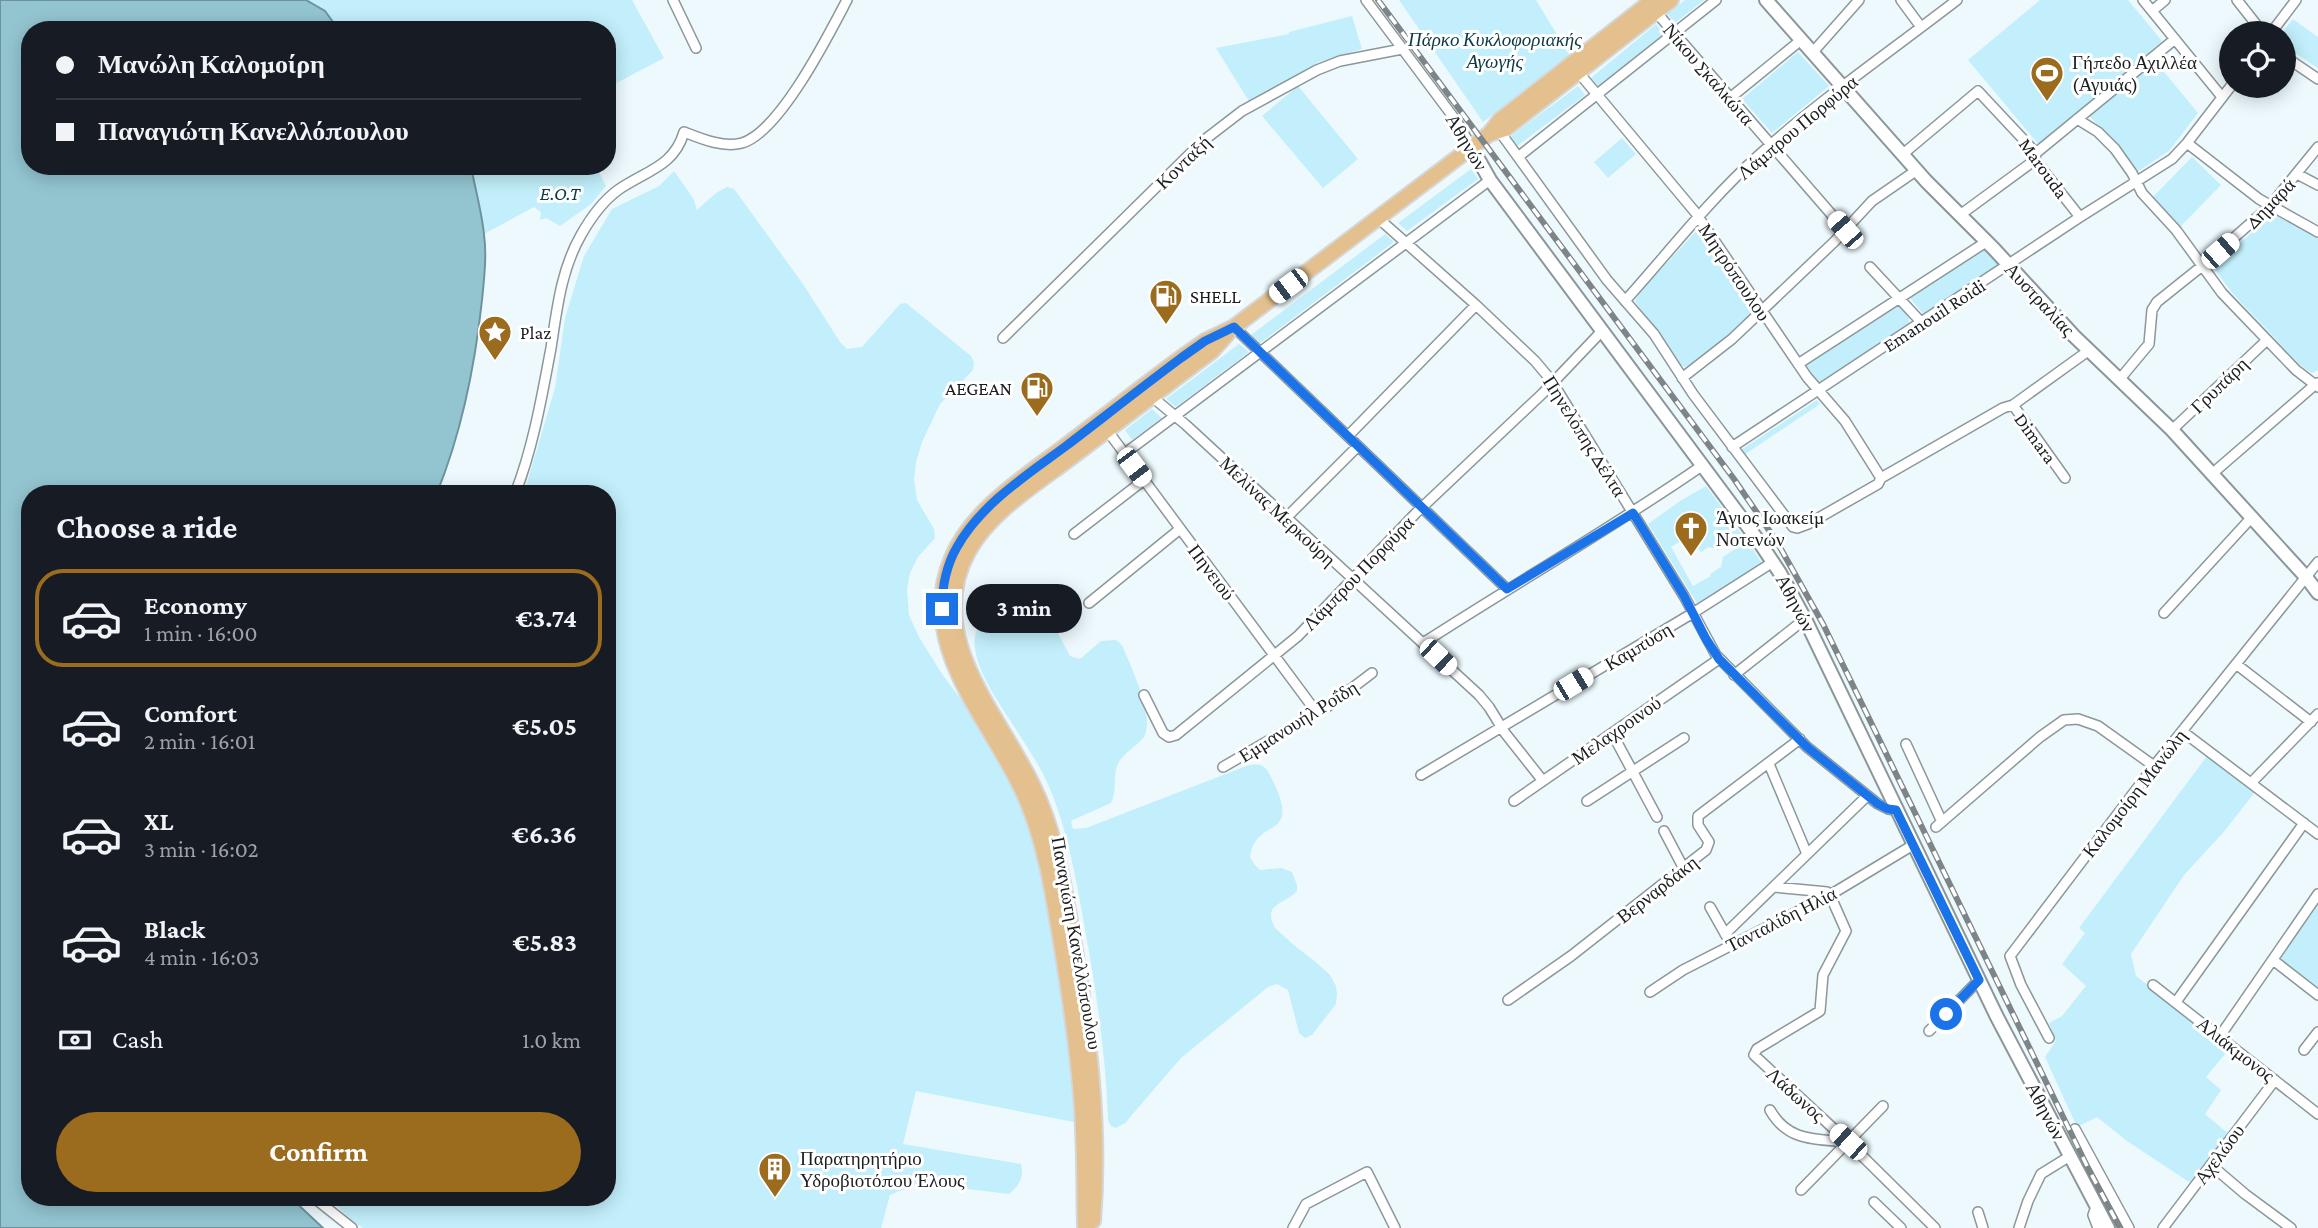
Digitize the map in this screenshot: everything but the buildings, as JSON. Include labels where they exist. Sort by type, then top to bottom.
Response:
[{"type":"main road","points":[[1495,133],[1500,120],[1654,6],[1671,0]]},
{"type":"main road","points":[[1234,327],[1472,148],[1578,73],[1654,6]]},
{"type":"main road","name":"Παναγιώτη Κανελλόπουλου","points":[[1093,1228],[1096,1155],[1089,1038],[1055,847],[1032,784],[963,657],[956,634],[953,609],[956,585],[963,562],[984,529],[1031,488],[1215,348],[1234,327]]},
{"type":"main road","name":"Παναγιώτη Κανελλόπουλου","points":[[1085,1228],[1084,1136],[1079,1068],[1059,931],[1046,864],[1036,825],[1023,791],[953,662],[944,629],[944,584],[957,547],[972,525],[991,506],[1032,471],[1181,358],[1205,341],[1234,327]]},
{"type":"street","points":[[673,0],[696,48]]},
{"type":"street","points":[[518,485],[534,426],[560,292],[574,249],[588,224],[610,197],[671,157],[684,132],[726,144],[741,143],[757,134],[806,75],[847,0]]},
{"type":"street","name":"Αθηνών","points":[[1366,0],[1457,122],[1490,180],[1773,562],[1805,619],[1979,980],[2108,1228]]},
{"type":"street","points":[[1518,157],[1716,0]]},
{"type":"street","name":"Αυστραλίας","points":[[1766,0],[1917,170],[2088,351],[2172,430],[2213,473],[2318,593]]},
{"type":"street","points":[[1813,52],[1859,0]]},
{"type":"street","points":[[1901,0],[1921,27]]},
{"type":"street","name":"Λάμπρου Πορφύρα","points":[[1625,301],[1741,172],[1843,86],[1957,0]]},
{"type":"street","points":[[2143,0],[2219,93]]},
{"type":"street","points":[[2152,11],[2165,0]]},
{"type":"street","points":[[2237,0],[2254,21]]},
{"type":"street","points":[[2280,21],[2296,0]]},
{"type":"street","name":"Νίκου Σκαλκώτα","points":[[1654,6],[1674,34],[1845,230]]},
{"type":"street","points":[[1960,215],[2036,156],[2175,39]]},
{"type":"street","points":[[1730,98],[1801,40]]},
{"type":"street","name":"Κονταξή","points":[[1003,338],[1203,141],[1226,122],[1326,66],[1361,56],[1402,49]]},
{"type":"street","points":[[2296,64],[2318,79]]},
{"type":"street","name":"Μητρόπουλου","points":[[1578,73],[1699,218],[1798,364],[1846,421],[1881,478]]},
{"type":"street","name":"Marouda","points":[[1903,154],[1978,91],[2036,156],[2080,217]]},
{"type":"street","points":[[2136,182],[2172,159],[2187,144],[2221,98]]},
{"type":"street","points":[[2077,119],[2108,141],[2129,169],[2142,194],[2176,230],[2222,293],[2296,370],[2317,384],[2213,473]]},
{"type":"street","points":[[1495,133],[1518,157],[1607,281],[1654,334],[1682,378],[1791,526],[1795,528],[1808,524],[1878,484],[1881,478],[2003,408],[2013,405]]},
{"type":"street","points":[[2187,144],[2251,194],[2318,232]]},
{"type":"street","name":"Δημαρά","points":[[2119,380],[2149,344],[2154,305],[2270,206],[2318,147]]},
{"type":"street","points":[[1682,378],[1722,348],[1872,201],[1917,170]]},
{"type":"street","points":[[2297,174],[2318,185]]},
{"type":"street","points":[[1124,454],[1490,180]]},
{"type":"street","name":"Emanouil Roidi","points":[[1732,447],[2136,182]]},
{"type":"street","name":"Πηνελόπης Δέλτα","points":[[1378,218],[1476,305],[1535,361],[1553,382],[1607,468],[1719,659],[1800,739],[1867,796],[1883,807],[1896,810]]},
{"type":"street","points":[[1798,364],[1986,242]]},
{"type":"street","points":[[1870,267],[1922,323]]},
{"type":"street","points":[[1348,436],[1476,305]]},
{"type":"street","points":[[1234,327],[1507,589]]},
{"type":"street","name":"Λάμπρου Πορφύρα","points":[[1144,695],[1163,733],[1172,737],[1275,656],[1602,331]]},
{"type":"street","name":"Γρυπάρη","points":[[2172,430],[2267,340]]},
{"type":"street","name":"Dimara","points":[[2066,478],[2013,405],[2088,351]]},
{"type":"street","name":"Μελίνας Μερκούρη","points":[[1151,396],[1483,700],[1543,781]]},
{"type":"street","name":"Πηνειού","points":[[1107,430],[1317,713]]},
{"type":"street","points":[[1286,518],[1359,446]]},
{"type":"street","points":[[1423,643],[1633,513],[1703,465]]},
{"type":"street","points":[[1074,534],[1144,480]]},
{"type":"street","points":[[2164,612],[2252,517]]},
{"type":"street","points":[[1089,603],[1180,530]]},
{"type":"street","name":"Καμπύση","points":[[1421,775],[1693,613],[1773,562]]},
{"type":"street","name":"Καλομοίρη Μανώλη","points":[[2049,1038],[2021,985],[2010,956],[2154,766],[2318,562]]},
{"type":"street","points":[[1734,675],[1805,619]]},
{"type":"street","name":"Μελαχροινού","points":[[1514,801],[1719,659]]},
{"type":"street","points":[[2236,664],[2311,722]]},
{"type":"street","name":"Εμμανουήλ Ροΐδη","points":[[1223,767],[1317,713],[1372,673]]},
{"type":"street","points":[[2251,783],[2318,714]]},
{"type":"street","points":[[1906,744],[1939,825],[2058,723],[2068,719],[2092,723],[2154,766]]},
{"type":"street","points":[[2182,732],[2318,834]]},
{"type":"street","points":[[1612,733],[1657,817]]},
{"type":"street","points":[[1587,801],[1684,738]]},
{"type":"street","name":"Βερναρδάκη","points":[[1508,1000],[1579,950],[1706,850],[1709,845],[1697,822],[1698,816],[1800,739]]},
{"type":"street","points":[[1769,764],[1807,855]]},
{"type":"street","points":[[1725,934],[1867,796]]},
{"type":"street","points":[[2176,1002],[2304,823]]},
{"type":"street","points":[[1664,831],[1683,867]]},
{"type":"street","name":"Τανταλίδη Ηλία","points":[[1650,992],[1731,944],[1830,895],[1913,845]]},
{"type":"street","points":[[1774,887],[1818,890],[1830,895]]},
{"type":"street","points":[[2220,1036],[2318,894]]},
{"type":"street","name":"Λάδωνος","points":[[1830,895],[1846,932],[1823,975],[1822,1007],[1817,1013],[1756,1049],[1754,1055],[1935,1228]]},
{"type":"street","points":[[1710,907],[1731,944]]},
{"type":"street","points":[[2273,960],[2318,995]]},
{"type":"street","points":[[1929,1031],[1979,980]]},
{"type":"street","name":"Αλιάκμονος","points":[[2153,985],[2318,1114]]},
{"type":"street","points":[[2304,1050],[2318,1032]]},
{"type":"street","name":"Αχελώου","points":[[2163,1228],[2275,1080]]},
{"type":"street","points":[[1801,1191],[1883,1106]]},
{"type":"street","name":"Λάδωνος","points":[[1770,1110],[1783,1126],[1806,1139],[1848,1142]]},
{"type":"street","name":"Αθηνών","points":[[2075,1129],[2129,1228]]},
{"type":"street","points":[[2019,1228],[2028,1200],[2041,1174],[2070,1156]]},
{"type":"street","points":[[2211,1165],[2286,1227]]},
{"type":"street","points":[[1293,1228],[1306,1205],[1367,1172],[1395,1228]]},
{"type":"street","points":[[1874,1202],[1901,1228]]},
{"type":"street","points":[[324,1206],[352,1228]]},
{"type":"street","points":[[2096,1207],[2093,1215],[2098,1228]]},
{"type":"street","points":[[1978,1212],[1983,1228]]},
{"type":"green space","points":[[306,0],[632,0],[664,58],[616,83],[616,21],[332,21],[325,11]]},
{"type":"green space","name":"Πάρκο Κυκλοφοριακής Αγωγής","points":[[1399,0],[1536,0],[1570,56],[1483,122]]},
{"type":"green space","points":[[1685,0],[1704,0],[1675,23],[1667,14]]},
{"type":"green space","name":"Γήπεδο Αχιλλέα (Αγυιάς)","points":[[2040,0],[2128,0],[2162,41],[2039,145],[1968,60]]},
{"type":"green space","points":[[1352,16],[1362,49],[1319,62],[1250,103],[1216,48],[1289,34]]},
{"type":"green space","points":[[2296,21],[2318,37],[2318,68],[2296,54]]},
{"type":"green space","points":[[1656,24],[1664,34],[1598,86],[1591,78]]},
{"type":"green space","points":[[1798,52],[1829,86],[1772,133],[1742,99]]},
{"type":"green space","points":[[2155,61],[2198,113],[2169,151],[2137,172],[2089,115]]},
{"type":"green space","points":[[1298,86],[1358,159],[1323,188],[1262,116]]},
{"type":"green space","points":[[1578,86],[1585,95],[1517,146],[1511,136]]},
{"type":"green space","points":[[1622,138],[1636,154],[1608,178],[1594,162]]},
{"type":"green space","points":[[2192,157],[2221,185],[2180,227],[2151,199]]},
{"type":"green space","points":[[1471,169],[1478,179],[1407,231],[1398,223]]},
{"type":"green space","points":[[674,171],[693,198],[697,210],[716,193],[727,187],[734,189],[847,349],[862,347],[900,304],[906,303],[971,356],[974,362],[973,370],[940,404],[922,442],[916,462],[914,479],[917,500],[934,529],[935,538],[918,557],[910,573],[907,589],[909,615],[942,674],[974,717],[1014,788],[1026,818],[1037,855],[1057,952],[1079,1123],[916,1091],[903,1144],[1021,1164],[1021,1177],[1009,1194],[919,1183],[890,1195],[881,1228],[363,1228],[337,1206],[616,1206],[616,485],[526,485],[555,388],[565,318],[584,256],[612,209],[659,186]]},
{"type":"green space","name":"E.O.T","points":[[473,175],[600,175],[606,186],[591,204],[560,226],[546,218],[540,220],[541,212],[534,207],[484,234]]},
{"type":"green space","points":[[2276,213],[2318,237],[2318,370],[2312,373],[2290,356],[2227,286],[2214,267],[2216,262]]},
{"type":"green space","points":[[1698,229],[1754,309],[1721,341],[1685,367],[1678,363],[1635,301]]},
{"type":"green space","points":[[1385,234],[1394,242],[1259,344],[1251,335]]},
{"type":"green space","points":[[1984,249],[1999,264],[1923,314],[1910,298]]},
{"type":"green space","points":[[1899,304],[1909,318],[1909,323],[1819,383],[1805,364]]},
{"type":"green space","points":[[1239,344],[1249,352],[1176,407],[1166,399]]},
{"type":"green space","points":[[1817,400],[1820,404],[1744,455],[1741,450]]},
{"type":"green space","points":[[1152,409],[1162,418],[1132,440],[1125,430]]},
{"type":"green space","points":[[1706,486],[1742,535],[1719,550],[1709,547],[1693,553],[1684,539],[1671,547],[1693,586],[1711,576],[1710,574],[1721,567],[1723,557],[1747,541],[1762,563],[1698,605],[1648,524]]},
{"type":"green space","points":[[1024,594],[1038,596],[1070,656],[1080,659],[1101,641],[1116,640],[1122,645],[1145,705],[1147,718],[1143,738],[1117,766],[1111,803],[1071,821],[1073,829],[1086,828],[1249,765],[1263,766],[1280,797],[1282,811],[1275,826],[1260,836],[1254,844],[1250,857],[1260,870],[1281,868],[1292,872],[1297,891],[1273,909],[1271,914],[1275,928],[1330,975],[1336,986],[1336,1004],[1312,1035],[1305,1038],[1299,1033],[1288,990],[1277,984],[1268,987],[1181,1058],[1125,1123],[1116,1128],[1111,1126],[1108,1120],[1103,1046],[1093,973],[1061,818],[1044,776],[990,688],[975,650],[978,628]]},
{"type":"green space","points":[[2207,756],[2255,792],[2222,834],[2184,875],[2131,954],[2136,976],[2230,1048],[2206,1077],[2221,1090],[2205,1114],[2230,1135],[2192,1184],[2127,1141],[2097,1117],[2077,1127],[2045,1057],[2056,1041],[2049,1023],[2062,1016],[2086,986],[2062,964],[2085,933],[2079,928]]},
{"type":"green space","points":[[2318,901],[2318,991],[2279,957]]},
{"type":"shaded area","points":[[0,0],[306,0],[325,11],[332,21],[21,21],[21,175],[473,175],[482,218],[485,267],[476,349],[466,398],[454,446],[440,485],[21,485],[21,1206],[300,1206],[323,1228],[0,1228]]},
{"type":"railway","points":[[1378,0],[1734,479],[1777,542],[1823,624],[2088,1168],[2120,1228]]},
{"type":"place","name":"Γήπεδο Αχιλλέα (Αγυιάς)","points":[[2047,103]]},
{"type":"place","name":"SHELL","points":[[1166,326]]},
{"type":"place","name":"Plaz","points":[[495,362]]},
{"type":"place","name":"AEGEAN","points":[[1037,418]]},
{"type":"place","name":"Άγιος Ιωακείμ Νοτενών","points":[[1691,558]]},
{"type":"place","name":"Παρατηρητήριο Υδροβιοτόπου Έλους","points":[[775,1199]]},
{"type":"route","points":[[942,609],[942,593],[953,554],[983,513],[1032,471],[1181,358],[1205,341],[1234,327],[1507,589],[1633,513],[1684,596],[1710,647],[1728,669],[1807,747],[1878,804],[1896,810],[1979,980],[1946,1014]]}]
